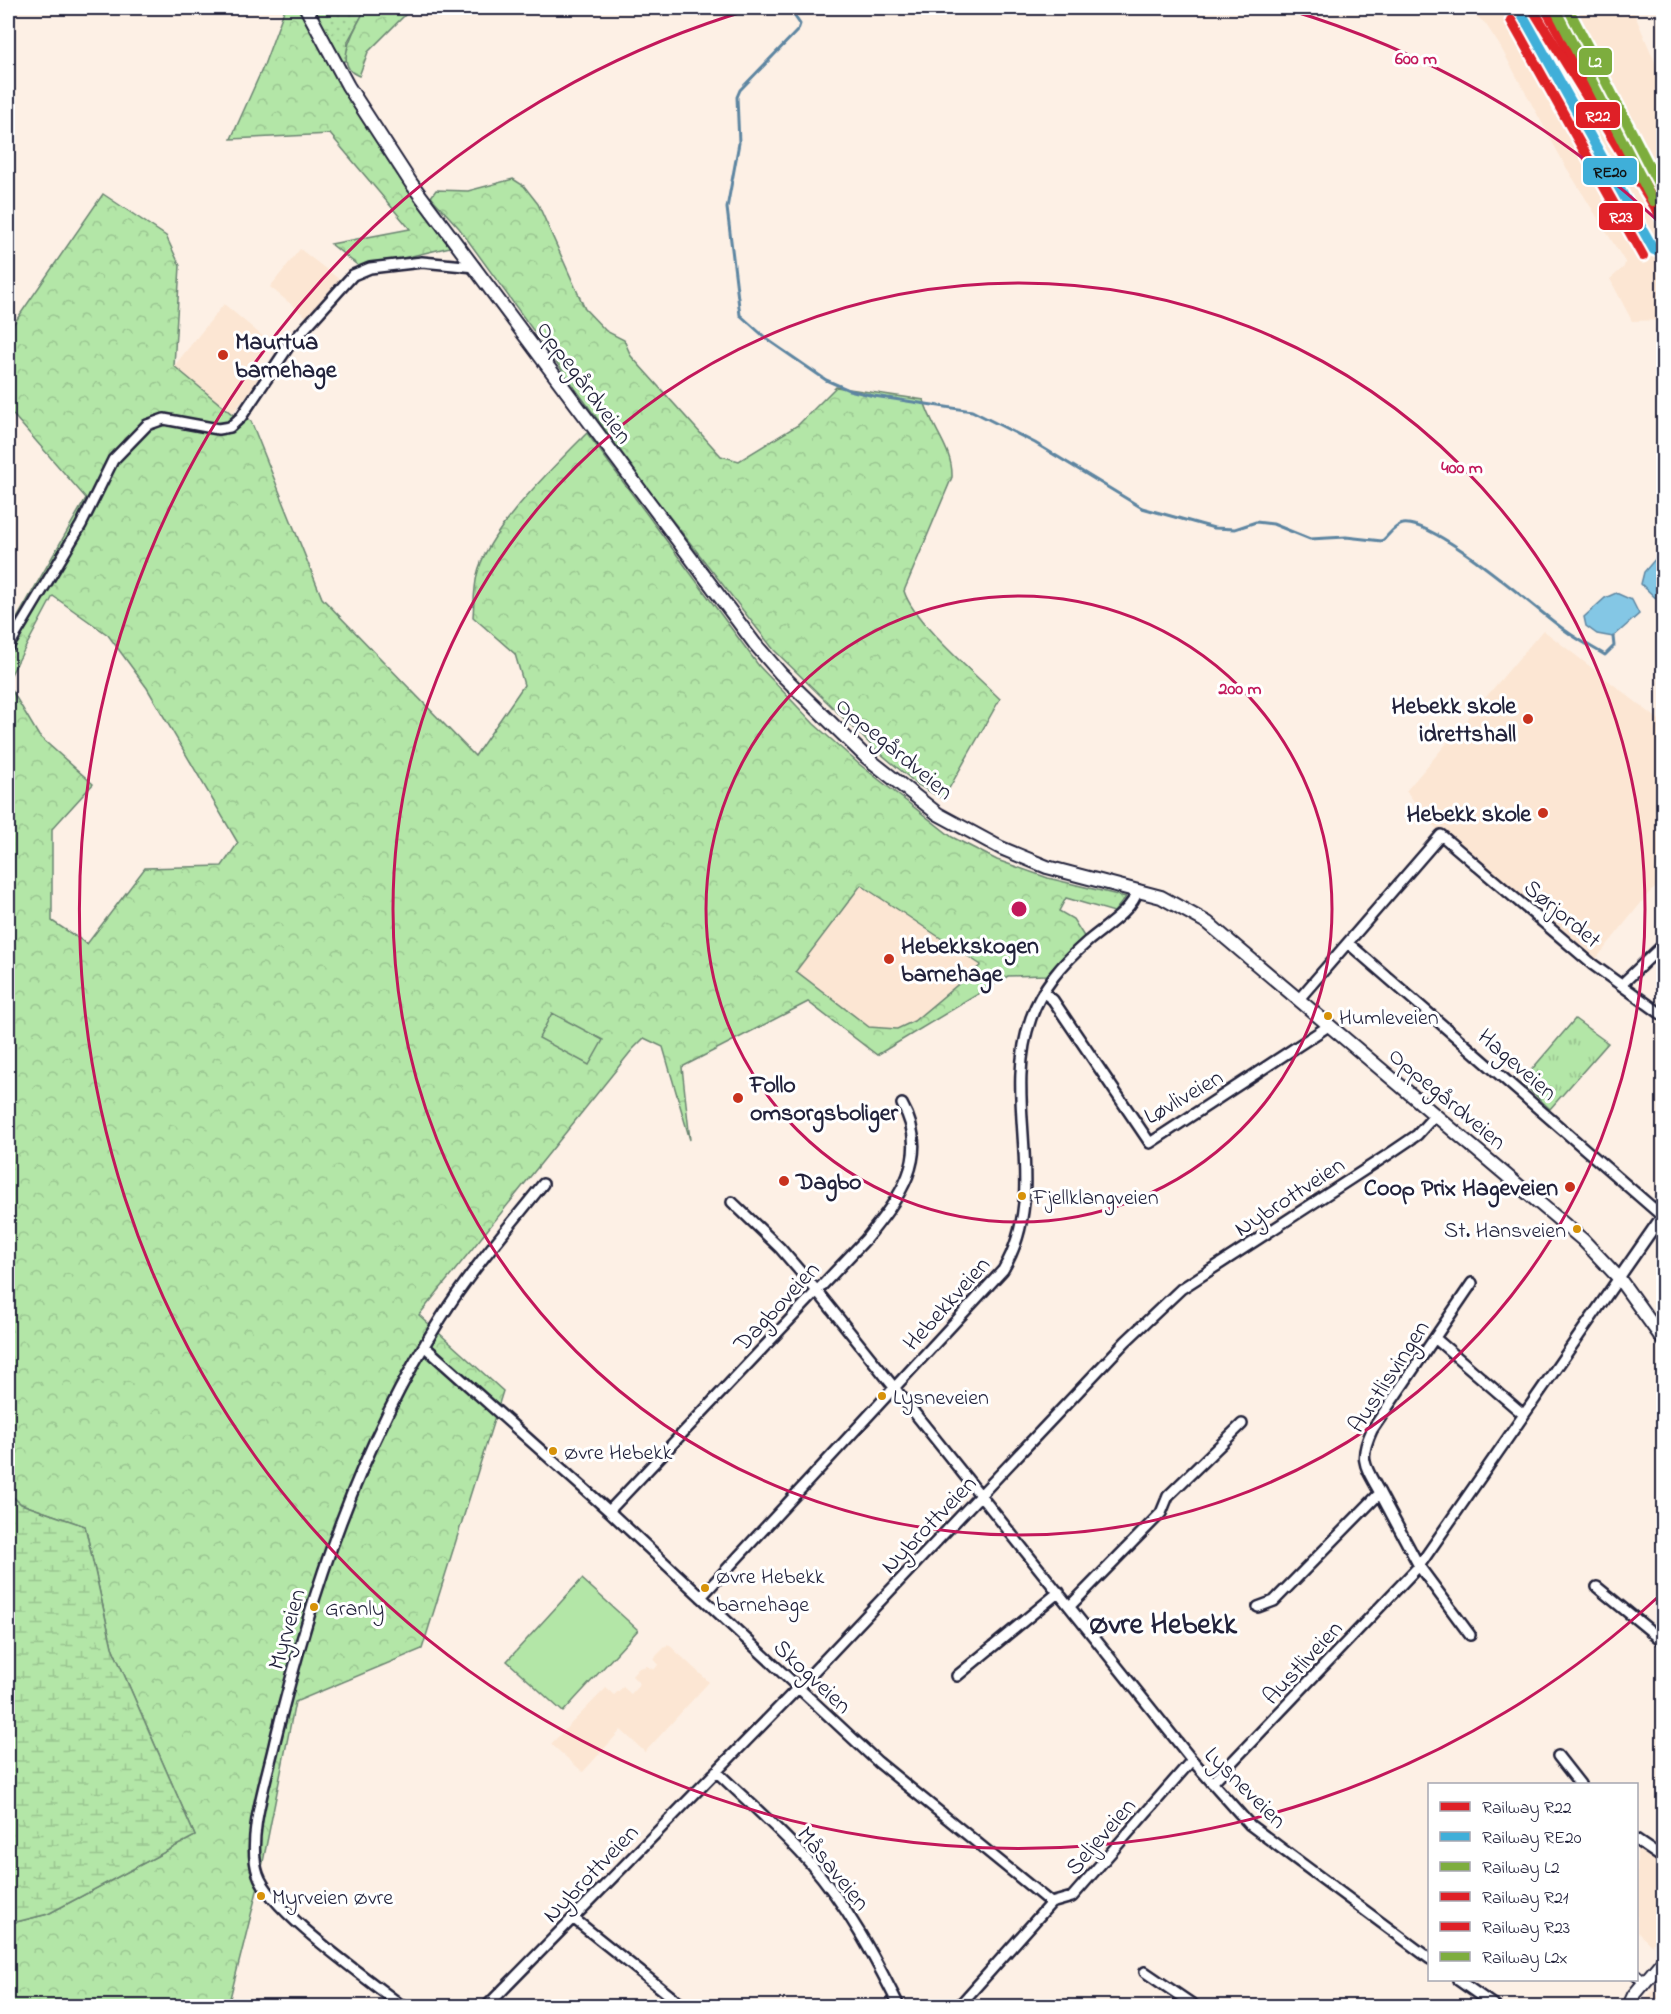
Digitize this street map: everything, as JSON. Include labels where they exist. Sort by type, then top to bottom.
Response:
[{"type":"main road","name":"Oppegårdveien","points":[[306,8],[320,37],[378,136],[660,519],[755,644],[781,674],[866,757],[938,814],[1001,848],[1047,867],[1170,900],[1201,917],[1583,1240],[1618,1277],[1664,1341]]},
{"type":"main road","points":[[1618,2007],[1631,2001],[1640,1979],[1664,1959]]},
{"type":"street","points":[[8,647],[81,525],[113,460],[147,425],[164,419],[218,429],[230,427],[241,417],[288,347],[353,275],[370,268],[422,262],[476,267]]},
{"type":"street","name":"Sørjordet","points":[[1348,943],[1441,835],[1592,964],[1664,1016]]},
{"type":"street","name":"Hebekkveien","points":[[701,1597],[997,1279],[1015,1248],[1024,1221],[1026,1203],[1021,1091],[1023,1054],[1029,1024],[1043,992],[1067,960],[1128,906],[1138,890]]},
{"type":"street","points":[[1299,999],[1348,943]]},
{"type":"street","name":"Hageveien","points":[[1348,943],[1663,1215]]},
{"type":"street","points":[[1622,985],[1664,944]]},
{"type":"street","name":"Løvliveien","points":[[1043,992],[1053,1000],[1150,1143],[1330,1025]]},
{"type":"street","name":"Dagboveien","points":[[609,1511],[866,1239],[893,1206],[907,1182],[914,1136],[910,1118],[902,1104]]},
{"type":"street","name":"Nybrottveien","points":[[487,2007],[797,1689],[982,1496],[1126,1341],[1181,1289],[1417,1135],[1435,1115]]},
{"type":"street","name":"Myrveien","points":[[402,2007],[277,1903],[260,1878],[254,1853],[272,1755],[325,1564],[362,1468],[424,1346],[455,1297],[543,1184]]},
{"type":"street","name":"Lysneveien","points":[[732,1202],[780,1248],[817,1291],[1192,1760],[1250,1825],[1428,1958]]},
{"type":"street","name":"Austliveien","points":[[1212,1783],[1419,1566],[1663,1215]]},
{"type":"street","name":"Austlisvingen","points":[[1419,1566],[1363,1461],[1363,1450],[1372,1430],[1472,1283]]},
{"type":"street","points":[[1436,1339],[1523,1414]]},
{"type":"street","name":"Skogveien","points":[[424,1346],[609,1511],[797,1689],[878,1762],[1051,1903]]},
{"type":"street","points":[[1070,1606],[1161,1513],[1168,1496],[1242,1424]]},
{"type":"street","points":[[1258,1606],[1274,1601],[1380,1493]]},
{"type":"street","points":[[1419,1566],[1470,1635]]},
{"type":"street","points":[[1597,1587],[1664,1642]]},
{"type":"street","points":[[957,1676],[1059,1592]]},
{"type":"street","points":[[1558,1756],[1578,1783]]},
{"type":"street","name":"Seljeveien","points":[[959,2007],[1051,1903],[1072,1897],[1192,1760]]},
{"type":"street","name":"Måsaveien","points":[[717,1771],[798,1850],[823,1878],[864,1940],[899,2007]]},
{"type":"street","points":[[1638,1841],[1664,1859]]},
{"type":"street","points":[[573,1918],[683,2007]]},
{"type":"street","points":[[1145,1972],[1195,2007]]},
{"type":"street","points":[[1459,1981],[1495,2007]]},
{"type":"shaded area","points":[[1466,8],[1632,8],[1663,81],[1663,320],[1632,321],[1610,279],[1624,267],[1625,262],[1566,167],[1500,46],[1485,23]]},
{"type":"shaded area","name":"Maurtua barnehage","points":[[300,249],[340,280],[309,319],[270,287]]},
{"type":"shaded area","name":"Maurtua barnehage","points":[[224,304],[272,344],[254,366],[264,374],[232,414],[174,366]]},
{"type":"shaded area","name":"Hebekk skole","points":[[1543,630],[1663,723],[1663,881],[1649,893],[1592,964],[1441,835],[1406,791]]},
{"type":"shaded area","name":"Hebekkskogen barnehage","points":[[861,885],[981,965],[914,1021],[897,1029],[869,1027],[796,971]]},
{"type":"shaded area","name":"Øvre Hebekk barnehage","points":[[668,1644],[709,1682],[645,1752],[621,1730],[583,1772],[551,1744],[606,1688],[614,1695],[623,1687],[631,1694],[640,1684],[632,1676],[639,1668],[647,1666],[654,1670],[658,1665],[653,1659]]},
{"type":"shaded area","points":[[1638,1846],[1664,1864],[1663,1930],[1651,1945],[1638,1933]]},
{"type":"shaded area","points":[[1663,1978],[1663,2006],[1641,2006],[1660,1982]]},
{"type":"green space","points":[[285,8],[298,8],[346,95],[450,247],[361,268],[331,244],[410,229],[330,134],[231,139],[264,65]]},
{"type":"green space","points":[[312,8],[366,8],[348,41],[347,61],[338,61]]},
{"type":"green space","points":[[366,8],[412,8],[368,52],[359,76],[351,71],[346,54],[353,33]]},
{"type":"green space","points":[[513,179],[524,186],[538,204],[585,309],[606,331],[624,340],[631,356],[721,456],[739,461],[798,425],[836,387],[924,400],[949,457],[952,477],[904,591],[910,604],[932,632],[1000,699],[943,799],[918,785],[874,748],[774,650],[651,493],[459,228],[431,197],[436,190],[468,191]]},
{"type":"green space","points":[[103,194],[166,236],[180,266],[174,366],[232,414],[251,421],[322,598],[475,756],[524,685],[515,654],[473,617],[477,575],[483,558],[507,519],[587,433],[759,666],[814,724],[859,764],[952,837],[997,860],[1048,878],[1126,897],[1114,912],[1066,898],[1059,911],[1073,919],[1085,938],[1047,975],[1008,976],[877,1055],[808,1002],[682,1067],[690,1140],[663,1047],[644,1038],[632,1050],[419,1315],[503,1391],[422,1649],[295,1702],[258,1887],[228,2006],[8,2006],[8,1924],[48,1914],[195,1836],[112,1647],[85,1526],[21,1504],[8,1492],[8,684],[39,736],[93,784],[52,829],[52,921],[87,944],[145,868],[222,866],[238,843],[147,688],[108,635],[53,596],[8,680],[8,634],[86,498],[8,409],[8,332]],"holes":[[[861,885],[981,965],[914,1021],[897,1029],[869,1027],[796,971]]]},
{"type":"green space","points":[[552,1013],[603,1040],[589,1065],[539,1038]]},
{"type":"green space","points":[[1575,1019],[1608,1043],[1550,1109],[1521,1082]]},
{"type":"green space","points":[[8,1493],[21,1504],[85,1526],[112,1647],[195,1836],[48,1914],[8,1924]]},
{"type":"green space","points":[[582,1579],[638,1630],[563,1712],[507,1661]]},
{"type":"water","points":[[1663,550],[1663,605],[1641,584],[1644,572]]},
{"type":"water","points":[[1616,593],[1632,600],[1639,614],[1613,637],[1597,634],[1586,626],[1584,617],[1605,598]]},
{"type":"waterway","points":[[789,8],[800,24],[798,30],[740,90],[737,97],[739,143],[727,208],[740,315],[768,340],[826,380],[849,390],[972,411],[1035,443],[1142,508],[1214,528],[1235,529],[1256,522],[1273,524],[1310,539],[1346,537],[1382,541],[1400,525],[1418,526],[1461,550],[1566,631],[1605,655],[1614,646],[1613,637]]},
{"type":"railway","points":[[1517,8],[1664,267]]},
{"type":"railway","points":[[1544,8],[1552,21]]},
{"type":"rail line","name":"R22","points":[[1532,8],[1664,222]]},
{"type":"rail line","name":"R21","points":[[1545,8],[1664,219]]},
{"type":"rail line","name":"L2","points":[[1568,8],[1664,195]]},
{"type":"rail line","name":"L2x","points":[[1557,13],[1653,201]]},
{"type":"rail line","name":"RE20","points":[[1522,14],[1654,250]]},
{"type":"rail line","name":"R23","points":[[1511,20],[1643,256]]},
{"type":"place","name":"Maurtua barnehage","points":[[223,355]]},
{"type":"place","name":"Hebekk skole idrettshall","points":[[1528,719]]},
{"type":"place","name":"Hebekk skole","points":[[1543,813]]},
{"type":"place","name":"Hebekkskogen barnehage","points":[[889,959]]},
{"type":"place","name":"Humleveien","points":[[1328,1016]]},
{"type":"place","name":"Follo omsorgsboliger","points":[[738,1098]]},
{"type":"place","name":"Dagbo","points":[[784,1181]]},
{"type":"place","name":"Coop Prix Hageveien","points":[[1570,1187]]},
{"type":"place","name":"Fjellklangveien","points":[[1022,1196]]},
{"type":"place","name":"St. Hansveien","points":[[1577,1229]]},
{"type":"place","name":"Lysneveien","points":[[882,1396]]},
{"type":"place","name":"Øvre Hebekk","points":[[553,1451]]},
{"type":"place","name":"Øvre Hebekk barnehage","points":[[705,1588]]},
{"type":"place","name":"Granly","points":[[314,1607]]},
{"type":"place","name":"Myrveien Øvre","points":[[261,1896]]},
{"type":"district","name":"Øvre Hebekk","points":[[1163,1623]]}]
